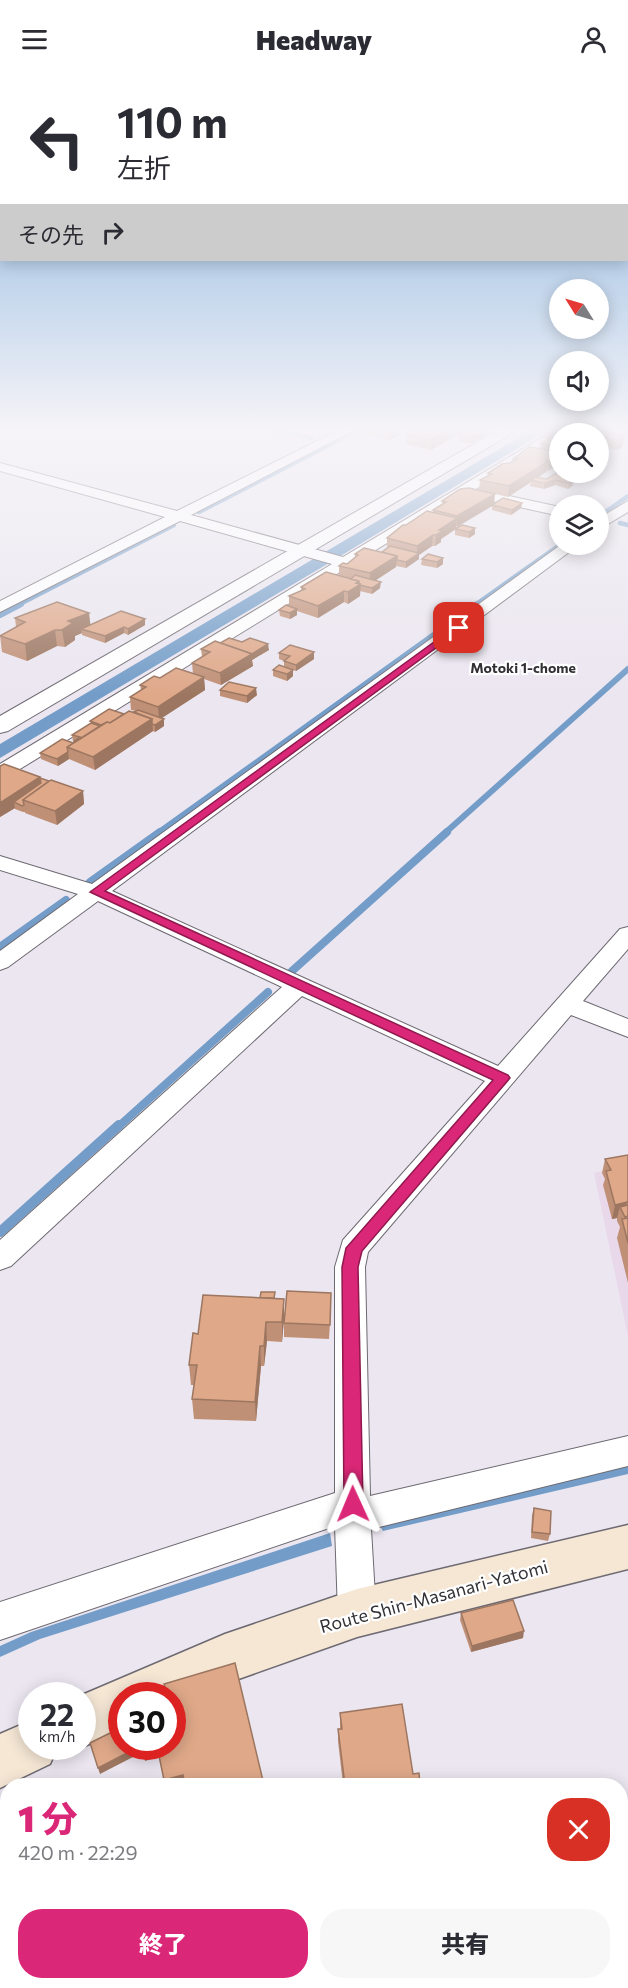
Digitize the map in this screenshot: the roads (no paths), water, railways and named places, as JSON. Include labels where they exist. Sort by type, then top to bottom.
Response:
[{"type":"main road","name":"Route Shin-Masanari-Yatomi","points":[[172,1682],[225,1659],[357,1613],[628,1547]]},
{"type":"main road","points":[[0,1762],[18,1753]]},
{"type":"street","points":[[0,607],[177,517]]},
{"type":"street","points":[[183,517],[342,562]]},
{"type":"street","points":[[0,726],[364,517]]},
{"type":"street","points":[[0,773],[419,517]]},
{"type":"street","points":[[609,524],[620,526]]},
{"type":"street","points":[[0,962],[558,555]]},
{"type":"street","points":[[0,863],[96,892],[502,1078]]},
{"type":"street","points":[[357,1613],[353,1510],[350,1267],[354,1248],[628,934]]},
{"type":"street","points":[[0,1258],[299,985]]},
{"type":"street","points":[[568,1004],[628,1029]]},
{"type":"street","points":[[0,1622],[28,1610],[353,1510],[628,1451]]},
{"type":"water","points":[[384,517],[404,517],[329,563],[0,758],[0,744]]},
{"type":"water","points":[[628,1461],[628,1474],[383,1531],[379,1524]]},
{"type":"water","points":[[330,1533],[332,1546],[40,1639],[0,1657],[0,1646],[31,1632]]},
{"type":"waterway","points":[[620,523],[628,525]]},
{"type":"waterway","points":[[18,605],[174,525]]},
{"type":"waterway","points":[[475,605],[549,553]]},
{"type":"waterway","points":[[0,615],[21,604]]},
{"type":"waterway","points":[[158,833],[477,604]]},
{"type":"waterway","points":[[445,833],[628,669]]},
{"type":"waterway","points":[[90,882],[160,832]]},
{"type":"waterway","points":[[292,971],[447,832]]},
{"type":"waterway","points":[[0,947],[66,900]]},
{"type":"waterway","points":[[118,1127],[268,992]]},
{"type":"waterway","points":[[0,1232],[119,1125]]},
{"type":"district","name":"Motoki 1-chome","points":[[523,668]]}]
